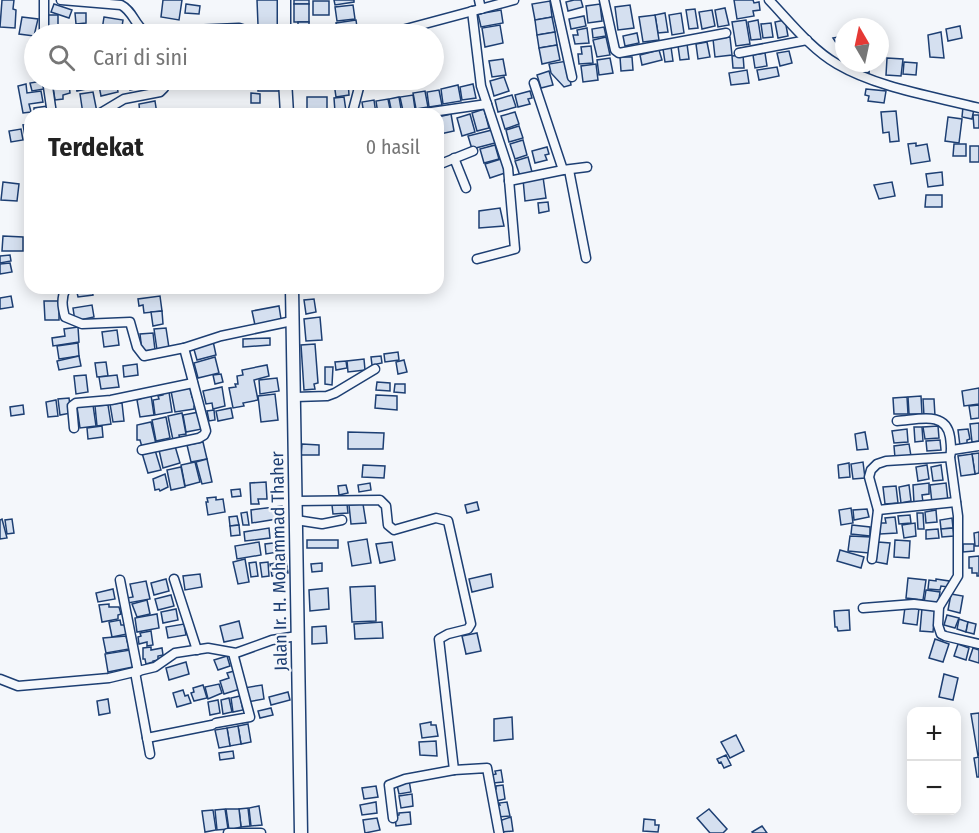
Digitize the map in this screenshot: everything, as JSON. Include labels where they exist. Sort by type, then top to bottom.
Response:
[{"type":"main road","points":[[284,0],[284,24]]},
{"type":"main road","points":[[286,90],[287,108]]},
{"type":"main road","name":"Jalan Ir. H. Mohammad Thaher","points":[[292,294],[301,833]]},
{"type":"street","points":[[44,0],[44,24]]},
{"type":"street","points":[[61,0],[99,1],[121,5],[129,9],[137,24]]},
{"type":"street","points":[[420,24],[510,0]]},
{"type":"street","points":[[555,0],[572,77]]},
{"type":"street","points":[[604,0],[615,50],[619,53],[726,33]]},
{"type":"street","points":[[769,0],[807,40],[836,64],[868,80],[979,108]]},
{"type":"street","points":[[477,7],[481,86],[508,168],[515,249],[477,259]]},
{"type":"street","points":[[739,53],[807,40]]},
{"type":"street","points":[[534,83],[566,170],[586,258]]},
{"type":"street","points":[[48,90],[51,108]]},
{"type":"street","points":[[109,108],[124,99],[162,90]]},
{"type":"street","points":[[354,108],[358,90]]},
{"type":"street","points":[[444,110],[487,104]]},
{"type":"street","points":[[444,162],[472,151]]},
{"type":"street","points":[[454,158],[466,188]]},
{"type":"street","points":[[509,181],[587,167]]},
{"type":"street","points":[[63,294],[62,307],[65,317],[69,320],[82,324],[129,322],[136,347],[144,356],[292,321]]},
{"type":"street","points":[[142,450],[204,435],[206,431],[184,348]]},
{"type":"street","points":[[295,397],[327,396],[375,369]]},
{"type":"street","points":[[74,428],[72,406],[76,403],[111,400],[193,383]]},
{"type":"street","points":[[897,422],[937,419],[944,422],[949,429],[958,528],[958,576],[939,607],[938,625],[941,634],[979,644]]},
{"type":"street","points":[[872,559],[878,510],[868,477],[871,470],[877,464],[886,461],[951,453],[979,446]]},
{"type":"street","points":[[296,501],[380,500],[386,506],[388,525],[394,530],[436,518],[448,521],[471,624],[468,629],[447,634],[440,639],[454,770]]},
{"type":"street","points":[[878,510],[956,502]]},
{"type":"street","points":[[296,520],[322,524],[342,520]]},
{"type":"street","points":[[174,579],[197,650]]},
{"type":"street","points":[[120,580],[150,754]]},
{"type":"street","points":[[863,608],[914,604],[939,607]]},
{"type":"street","points":[[0,679],[18,686],[81,682],[155,668],[175,653],[208,648],[233,653],[272,640],[297,636]]},
{"type":"street","points":[[147,738],[250,717],[233,653]]},
{"type":"street","points":[[393,818],[389,785],[405,779],[454,770],[487,768],[499,833]]},
{"type":"street","points":[[228,833],[261,833]]},
{"type":"building","points":[[2,0],[14,0],[15,28],[0,27]]},
{"type":"building","points":[[163,0],[182,0],[179,20],[161,17]]},
{"type":"building","points":[[257,0],[279,0],[280,24],[258,24]]},
{"type":"building","points":[[294,0],[309,0],[309,4],[294,4]]},
{"type":"building","points":[[334,0],[354,0],[354,2],[335,5]]},
{"type":"building","points":[[581,0],[583,7],[568,11],[566,2]]},
{"type":"building","points":[[734,0],[759,2],[760,10],[753,11],[754,16],[737,19]]},
{"type":"building","points":[[313,1],[329,1],[329,15],[313,15]]},
{"type":"building","points":[[550,1],[552,17],[535,20],[532,4]]},
{"type":"building","points":[[54,4],[72,10],[69,18],[51,12]]},
{"type":"building","points":[[186,4],[200,6],[199,14],[185,13]]},
{"type":"building","points":[[294,4],[309,4],[309,22],[294,22]]},
{"type":"building","points":[[600,4],[602,21],[588,23],[586,6]]},
{"type":"building","points":[[353,5],[355,19],[337,21],[335,7]]},
{"type":"building","points":[[630,5],[634,28],[618,30],[615,7]]},
{"type":"building","points":[[725,8],[729,25],[718,27],[715,10]]},
{"type":"building","points":[[695,9],[698,28],[689,29],[686,10]]},
{"type":"building","points":[[501,10],[503,23],[481,27],[478,14]]},
{"type":"building","points":[[712,10],[715,26],[702,29],[699,12]]},
{"type":"building","points":[[75,13],[86,13],[86,23],[76,24]]},
{"type":"building","points":[[665,13],[668,32],[658,33],[655,15]]},
{"type":"building","points":[[681,13],[684,33],[672,35],[669,15]]},
{"type":"building","points":[[48,15],[58,15],[58,24],[48,24]]},
{"type":"building","points":[[655,15],[659,40],[643,42],[639,17]]},
{"type":"building","points":[[584,16],[586,26],[571,29],[569,19]]},
{"type":"building","points":[[22,17],[38,19],[37,24],[24,24],[24,35],[19,34]]},
{"type":"building","points":[[104,17],[123,20],[122,24],[103,24]]},
{"type":"building","points":[[552,17],[555,32],[537,35],[535,20]]},
{"type":"building","points":[[356,20],[357,24],[336,24]]},
{"type":"building","points":[[746,20],[750,44],[736,46],[732,22]]},
{"type":"building","points":[[758,20],[761,39],[751,40],[748,22]]},
{"type":"building","points":[[785,20],[788,36],[778,38],[775,22]]},
{"type":"building","points":[[771,23],[773,37],[763,38],[761,24]]},
{"type":"building","points":[[500,25],[503,43],[485,47],[482,28]]},
{"type":"building","points":[[960,26],[962,38],[948,41],[946,29]]},
{"type":"building","points":[[604,27],[606,36],[593,38],[592,29]]},
{"type":"building","points":[[587,28],[589,43],[575,44],[573,35],[578,35],[577,30]]},
{"type":"building","points":[[555,32],[557,45],[539,48],[537,35]]},
{"type":"building","points":[[941,32],[944,58],[930,57],[928,35]]},
{"type":"building","points":[[637,33],[639,43],[625,46],[623,36]]},
{"type":"building","points":[[606,37],[610,55],[597,57],[593,40]]},
{"type":"building","points":[[730,37],[732,55],[715,57],[713,39]]},
{"type":"building","points":[[707,42],[710,57],[698,59],[696,44]]},
{"type":"building","points":[[687,44],[689,59],[680,60],[678,46]]},
{"type":"building","points":[[557,45],[560,60],[542,64],[539,48]]},
{"type":"building","points":[[591,46],[593,63],[579,64],[578,54],[582,54],[581,47]]},
{"type":"building","points":[[671,47],[673,61],[665,62],[663,49]]},
{"type":"building","points":[[659,50],[662,60],[642,65],[640,55]]},
{"type":"building","points":[[789,51],[792,63],[780,66],[777,53]]},
{"type":"building","points":[[765,53],[767,66],[755,68],[753,55]]},
{"type":"building","points":[[743,55],[744,68],[733,68],[732,56]]},
{"type":"building","points":[[620,57],[632,57],[633,70],[621,71]]},
{"type":"building","points":[[610,58],[613,73],[599,75],[597,60]]},
{"type":"building","points":[[889,58],[903,59],[901,76],[886,75],[886,72],[889,72]]},
{"type":"building","points":[[503,59],[506,75],[492,77],[489,61]]},
{"type":"building","points":[[567,61],[571,85],[564,87],[551,73],[549,64]]},
{"type":"building","points":[[904,62],[917,63],[916,75],[903,74]]},
{"type":"building","points":[[596,64],[598,80],[583,82],[581,66]]},
{"type":"building","points":[[777,67],[779,76],[759,80],[757,70]]},
{"type":"building","points":[[747,70],[749,83],[731,85],[729,73]]},
{"type":"building","points":[[549,71],[553,85],[541,88],[537,75]]},
{"type":"building","points":[[504,77],[509,91],[494,96],[490,81]]},
{"type":"building","points":[[24,84],[24,90],[27,90],[27,93],[41,91],[43,102],[29,104],[30,108],[24,108],[23,113],[18,86]]},
{"type":"building","points":[[473,84],[476,98],[462,100],[460,87]]},
{"type":"building","points":[[458,85],[461,101],[443,104],[441,90]]},
{"type":"building","points":[[866,89],[886,91],[884,103],[868,101],[869,96],[865,95]]},
{"type":"building","points":[[53,90],[70,90],[70,93],[63,95],[63,99],[55,100]]},
{"type":"building","points":[[100,90],[118,90],[118,92],[101,96]]},
{"type":"building","points":[[258,90],[281,90],[281,91]]},
{"type":"building","points":[[335,90],[349,90],[349,95],[336,97]]},
{"type":"building","points":[[439,90],[442,105],[429,107],[427,92]]},
{"type":"building","points":[[425,91],[428,107],[416,108],[413,93]]},
{"type":"building","points":[[530,91],[532,98],[528,99],[530,104],[518,107],[515,95]]},
{"type":"building","points":[[93,92],[96,108],[82,108],[80,94]]},
{"type":"building","points":[[251,93],[260,94],[260,103],[251,103]]},
{"type":"building","points":[[413,95],[415,108],[402,108],[400,97]]},
{"type":"building","points":[[512,95],[516,107],[498,112],[495,100]]},
{"type":"building","points":[[307,97],[327,97],[327,108],[307,108]]},
{"type":"building","points":[[344,97],[346,108],[335,108],[334,98]]},
{"type":"building","points":[[399,97],[401,108],[391,108],[389,99]]},
{"type":"building","points":[[388,99],[390,108],[377,108],[376,101]]},
{"type":"building","points":[[374,100],[375,108],[363,108],[362,102]]},
{"type":"building","points":[[155,101],[156,108],[139,108],[139,104]]},
{"type":"building","points":[[963,107],[974,109],[972,119],[962,117]]},
{"type":"building","points":[[484,109],[489,128],[477,131],[472,113]]},
{"type":"building","points":[[896,111],[899,141],[890,142],[889,132],[883,133],[881,112]]},
{"type":"building","points":[[515,112],[519,124],[505,129],[501,116]]},
{"type":"building","points":[[451,114],[454,131],[444,133],[444,116]]},
{"type":"building","points":[[470,114],[475,132],[462,136],[457,118]]},
{"type":"building","points":[[973,115],[979,115],[979,128],[974,128]]},
{"type":"building","points":[[948,117],[962,119],[959,143],[945,141]]},
{"type":"building","points":[[519,126],[523,138],[509,142],[506,130]]},
{"type":"building","points":[[21,129],[23,140],[11,142],[9,131]]},
{"type":"building","points":[[492,130],[495,143],[472,149],[468,136]]},
{"type":"building","points":[[523,140],[527,155],[515,159],[510,144]]},
{"type":"building","points":[[916,143],[916,146],[927,144],[930,161],[911,164],[908,144]]},
{"type":"building","points":[[954,144],[966,144],[966,156],[953,156]]},
{"type":"building","points":[[495,145],[499,159],[484,163],[480,149]]},
{"type":"building","points":[[970,146],[979,146],[979,162],[970,162]]},
{"type":"building","points":[[547,147],[549,154],[545,155],[547,160],[535,163],[532,151]]},
{"type":"building","points":[[528,157],[532,172],[520,176],[515,161]]},
{"type":"building","points":[[501,159],[505,173],[490,178],[485,164]]},
{"type":"building","points":[[942,172],[943,185],[928,187],[926,174]]},
{"type":"building","points":[[543,177],[546,198],[525,201],[523,179]]},
{"type":"building","points":[[3,182],[19,184],[17,201],[1,200]]},
{"type":"building","points":[[892,182],[895,196],[879,199],[874,185]]},
{"type":"building","points":[[926,195],[942,195],[942,207],[925,207]]},
{"type":"building","points":[[548,202],[549,211],[539,213],[538,203]]},
{"type":"building","points":[[500,208],[504,226],[479,228],[479,211]]},
{"type":"building","points":[[3,236],[23,237],[23,251],[2,251]]},
{"type":"building","points":[[10,255],[11,261],[0,263],[0,256]]},
{"type":"building","points":[[10,263],[12,272],[0,274],[0,264]]},
{"type":"building","points":[[77,294],[93,294],[93,295],[78,297]]},
{"type":"building","points":[[11,296],[13,307],[0,309],[0,298]]},
{"type":"building","points":[[160,296],[162,311],[144,313],[143,305],[139,306],[138,299]]},
{"type":"building","points":[[314,299],[316,312],[306,314],[304,300]]},
{"type":"building","points":[[44,301],[59,301],[59,320],[45,320]]},
{"type":"building","points":[[92,305],[94,317],[75,321],[73,308]]},
{"type":"building","points":[[279,306],[281,319],[255,325],[252,311]]},
{"type":"building","points":[[162,311],[163,324],[153,326],[151,312]]},
{"type":"building","points":[[320,317],[322,340],[306,341],[304,319]]},
{"type":"building","points":[[78,327],[79,342],[53,346],[52,338],[65,336],[64,329]]},
{"type":"building","points":[[166,328],[169,348],[157,350],[154,329]]},
{"type":"building","points":[[117,330],[119,345],[104,347],[102,332]]},
{"type":"building","points":[[153,333],[155,350],[142,351],[140,334]]},
{"type":"building","points":[[270,338],[270,345],[243,347],[243,339]]},
{"type":"building","points":[[213,341],[216,355],[197,360],[193,346]]},
{"type":"building","points":[[78,343],[79,356],[59,359],[57,346]]},
{"type":"building","points":[[315,344],[318,383],[314,384],[315,389],[304,390],[301,345]]},
{"type":"building","points":[[398,352],[399,360],[385,362],[384,354]]},
{"type":"building","points":[[79,356],[81,366],[59,370],[57,361]]},
{"type":"building","points":[[381,356],[382,363],[372,365],[371,357]]},
{"type":"building","points":[[215,357],[219,373],[198,378],[194,363]]},
{"type":"building","points":[[364,359],[365,370],[348,372],[347,361]]},
{"type":"building","points":[[404,360],[407,372],[398,374],[396,362]]},
{"type":"building","points":[[346,361],[347,368],[336,370],[335,362]]},
{"type":"building","points":[[106,362],[108,376],[97,377],[95,363]]},
{"type":"building","points":[[137,364],[138,375],[124,377],[123,366]]},
{"type":"building","points":[[267,365],[269,376],[254,380],[258,400],[233,408],[229,388],[236,387],[235,384],[238,384],[237,376],[243,375],[242,370]]},
{"type":"building","points":[[325,367],[333,367],[332,385],[325,384]]},
{"type":"building","points":[[221,374],[223,382],[215,384],[213,375]]},
{"type":"building","points":[[86,375],[88,392],[76,394],[74,376]]},
{"type":"building","points":[[117,375],[119,387],[101,389],[99,377]]},
{"type":"building","points":[[277,378],[279,391],[260,394],[259,380]]},
{"type":"building","points":[[377,382],[390,383],[390,391],[376,390]]},
{"type":"building","points":[[395,384],[405,384],[405,393],[394,392]]},
{"type":"building","points":[[222,387],[225,406],[213,409],[212,403],[206,404],[203,391]]},
{"type":"building","points":[[190,388],[196,405],[194,409],[175,412],[171,391]]},
{"type":"building","points":[[979,388],[979,404],[964,406],[962,391]]},
{"type":"building","points":[[169,392],[172,412],[155,415],[153,400]]},
{"type":"building","points":[[275,394],[278,420],[261,422],[258,396]]},
{"type":"building","points":[[151,395],[154,415],[140,417],[137,400]]},
{"type":"building","points":[[376,395],[397,396],[397,410],[375,408]]},
{"type":"building","points":[[921,396],[922,414],[909,414],[908,397]]},
{"type":"building","points":[[907,397],[908,414],[894,414],[893,398]]},
{"type":"building","points":[[69,398],[71,413],[60,415],[58,399]]},
{"type":"building","points":[[923,399],[934,399],[935,416],[924,416]]},
{"type":"building","points":[[56,400],[58,416],[48,417],[46,402]]},
{"type":"building","points":[[122,403],[124,421],[113,422],[110,404]]},
{"type":"building","points":[[23,405],[24,414],[11,416],[10,407]]},
{"type":"building","points":[[93,405],[96,426],[80,428],[77,407]]},
{"type":"building","points":[[108,405],[111,424],[97,426],[95,406]]},
{"type":"building","points":[[979,405],[979,418],[971,419],[969,406]]},
{"type":"building","points":[[231,408],[233,418],[218,421],[216,411]]},
{"type":"building","points":[[214,410],[215,420],[209,421],[207,411]]},
{"type":"building","points":[[199,412],[202,429],[186,432],[183,415]]},
{"type":"building","points":[[182,413],[186,434],[179,435],[180,439],[173,440],[168,416]]},
{"type":"building","points":[[166,417],[170,438],[156,441],[152,420]]},
{"type":"building","points":[[151,422],[156,444],[142,447],[140,440],[137,440],[137,425]]},
{"type":"building","points":[[979,423],[979,441],[972,442],[970,424]]},
{"type":"building","points":[[102,426],[103,437],[88,439],[87,428]]},
{"type":"building","points":[[938,426],[939,438],[925,439],[923,427]]},
{"type":"building","points":[[914,427],[922,427],[923,441],[915,442]]},
{"type":"building","points":[[907,429],[908,442],[894,443],[892,431]]},
{"type":"building","points":[[968,429],[970,439],[967,440],[967,445],[960,446],[958,430]]},
{"type":"building","points":[[348,432],[384,433],[383,449],[348,449]]},
{"type":"building","points":[[865,432],[868,449],[857,450],[855,434]]},
{"type":"building","points":[[940,440],[941,450],[927,451],[926,441]]},
{"type":"building","points":[[203,442],[207,459],[191,462],[187,445]]},
{"type":"building","points":[[302,444],[319,445],[319,455],[301,455]]},
{"type":"building","points":[[909,444],[911,456],[895,458],[894,446]]},
{"type":"building","points":[[175,446],[180,463],[163,468],[159,450]]},
{"type":"building","points":[[155,450],[161,470],[148,473],[142,453]]},
{"type":"building","points":[[979,453],[979,473],[975,474],[972,454]]},
{"type":"building","points":[[972,454],[975,474],[961,476],[958,456]]},
{"type":"building","points":[[207,459],[212,482],[202,484],[196,462]]},
{"type":"building","points":[[195,462],[200,482],[185,486],[181,465]]},
{"type":"building","points":[[863,462],[865,478],[853,479],[851,464]]},
{"type":"building","points":[[849,463],[850,477],[839,478],[838,465]]},
{"type":"building","points":[[363,465],[385,466],[384,478],[362,477]]},
{"type":"building","points":[[927,465],[929,479],[918,481],[916,467]]},
{"type":"building","points":[[941,465],[943,480],[933,481],[931,467]]},
{"type":"building","points":[[181,467],[185,487],[171,490],[167,470]]},
{"type":"building","points":[[165,474],[168,487],[160,491],[155,490],[153,479]]},
{"type":"building","points":[[266,482],[267,499],[258,499],[259,504],[251,504],[250,483]]},
{"type":"building","points":[[370,483],[371,490],[359,492],[358,485]]},
{"type":"building","points":[[929,483],[929,494],[922,495],[923,502],[914,503],[913,485]]},
{"type":"building","points":[[946,483],[948,501],[932,503],[930,485]]},
{"type":"building","points":[[346,485],[348,493],[339,495],[338,486]]},
{"type":"building","points":[[909,485],[911,501],[901,503],[899,487]]},
{"type":"building","points":[[896,486],[898,503],[885,504],[883,487]]},
{"type":"building","points":[[240,489],[241,496],[232,497],[231,490]]},
{"type":"building","points":[[216,497],[216,500],[223,499],[225,512],[208,515],[207,498]]},
{"type":"building","points":[[477,502],[479,510],[467,513],[465,505]]},
{"type":"building","points":[[347,504],[348,513],[333,514],[332,505]]},
{"type":"building","points":[[363,504],[366,523],[351,524],[349,505]]},
{"type":"building","points":[[282,506],[283,518],[252,523],[251,510]]},
{"type":"building","points":[[851,508],[853,523],[841,525],[839,510]]},
{"type":"building","points":[[867,509],[869,517],[854,520],[853,510]]},
{"type":"building","points":[[936,510],[937,522],[926,523],[925,512]]},
{"type":"building","points":[[247,512],[249,525],[243,525],[241,513]]},
{"type":"building","points":[[917,513],[923,513],[924,529],[918,529]]},
{"type":"building","points":[[910,515],[911,523],[899,524],[898,516]]},
{"type":"building","points":[[237,516],[239,525],[230,526],[229,517]]},
{"type":"building","points":[[895,517],[897,533],[880,534],[879,523],[886,523],[885,518]]},
{"type":"building","points":[[952,518],[953,528],[941,529],[940,520]]},
{"type":"building","points":[[2,519],[7,538],[0,539],[0,520]]},
{"type":"building","points":[[12,519],[14,533],[7,534],[5,520]]},
{"type":"building","points":[[915,523],[916,536],[904,538],[902,525]]},
{"type":"building","points":[[239,525],[240,535],[231,536],[230,526]]},
{"type":"building","points":[[852,525],[870,527],[870,536],[851,534]]},
{"type":"building","points":[[269,528],[270,538],[245,541],[244,532]]},
{"type":"building","points":[[953,528],[954,536],[942,537],[941,529]]},
{"type":"building","points":[[938,529],[939,538],[926,539],[926,530]]},
{"type":"building","points":[[979,532],[979,546],[975,546],[974,533]]},
{"type":"building","points":[[850,536],[871,537],[869,553],[848,551]]},
{"type":"building","points":[[367,539],[371,563],[352,566],[348,542]]},
{"type":"building","points":[[307,540],[338,540],[338,548],[307,548]]},
{"type":"building","points":[[895,540],[910,541],[909,558],[894,557]]},
{"type":"building","points":[[259,542],[261,555],[237,559],[235,546]]},
{"type":"building","points":[[282,542],[284,551],[266,554],[265,544]]},
{"type":"building","points":[[392,542],[395,560],[380,563],[376,544]]},
{"type":"building","points":[[878,542],[890,543],[887,564],[876,562]]},
{"type":"building","points":[[963,544],[974,544],[974,551],[963,552]]},
{"type":"building","points":[[840,550],[864,557],[861,568],[837,561]]},
{"type":"building","points":[[979,556],[979,576],[977,576],[977,573],[972,573],[972,568],[969,568],[969,557]]},
{"type":"building","points":[[245,559],[249,582],[238,584],[233,562]]},
{"type":"building","points":[[286,561],[288,573],[272,576],[270,564]]},
{"type":"building","points":[[256,562],[258,576],[251,577],[249,563]]},
{"type":"building","points":[[268,562],[269,576],[262,577],[260,563]]},
{"type":"building","points":[[322,563],[322,571],[312,572],[311,564]]},
{"type":"building","points":[[200,574],[202,587],[185,590],[183,576]]},
{"type":"building","points":[[491,574],[493,587],[472,592],[469,579]]},
{"type":"building","points":[[908,578],[926,580],[923,600],[906,598]]},
{"type":"building","points":[[166,579],[169,591],[154,595],[151,583]]},
{"type":"building","points":[[936,579],[949,581],[948,587],[941,586],[940,590],[928,589],[929,580],[936,581]]},
{"type":"building","points":[[146,581],[150,599],[128,603],[127,598],[133,597],[130,584]]},
{"type":"building","points":[[375,586],[376,621],[352,622],[350,587]]},
{"type":"building","points":[[328,588],[329,609],[310,611],[309,590]]},
{"type":"building","points":[[113,589],[115,599],[98,602],[96,593]]},
{"type":"building","points":[[926,590],[940,592],[938,605],[924,603]]},
{"type":"building","points":[[951,594],[963,596],[960,613],[948,610]]},
{"type":"building","points":[[171,595],[174,606],[158,610],[155,599]]},
{"type":"building","points":[[147,600],[150,614],[137,617],[132,604]]},
{"type":"building","points":[[109,604],[109,607],[119,607],[121,614],[118,615],[118,619],[102,622],[99,605]]},
{"type":"building","points":[[905,607],[919,608],[917,625],[903,623]]},
{"type":"building","points":[[922,608],[935,610],[933,632],[920,631]]},
{"type":"building","points":[[176,609],[178,620],[163,623],[161,612]]},
{"type":"building","points":[[849,610],[850,630],[838,631],[835,627],[834,611]]},
{"type":"building","points":[[157,614],[159,628],[137,632],[135,618]]},
{"type":"building","points":[[947,615],[959,618],[955,628],[944,625]]},
{"type":"building","points":[[959,619],[968,622],[966,632],[957,629]]},
{"type":"building","points":[[120,620],[121,625],[125,625],[127,634],[112,637],[109,622]]},
{"type":"building","points":[[239,621],[243,638],[224,642],[220,626]]},
{"type":"building","points":[[382,622],[383,638],[355,639],[354,624]]},
{"type":"building","points":[[968,622],[976,624],[974,634],[966,632]]},
{"type":"building","points":[[184,624],[186,635],[168,638],[166,627]]},
{"type":"building","points":[[326,626],[327,643],[312,644],[312,627]]},
{"type":"building","points":[[151,631],[153,645],[147,646],[147,642],[139,644],[140,633]]},
{"type":"building","points":[[477,633],[481,651],[466,654],[462,636]]},
{"type":"building","points":[[126,636],[129,649],[106,653],[103,638]]},
{"type":"building","points":[[935,639],[949,644],[943,662],[929,658]]},
{"type":"building","points":[[958,644],[969,648],[966,660],[954,656]]},
{"type":"building","points":[[151,647],[151,650],[162,648],[163,655],[158,656],[158,660],[146,664],[143,659],[143,648]]},
{"type":"building","points":[[973,648],[979,650],[979,663],[969,660]]},
{"type":"building","points":[[130,650],[133,667],[108,672],[105,654]]},
{"type":"building","points":[[227,656],[230,666],[218,670],[214,660]]},
{"type":"building","points":[[186,662],[189,674],[169,680],[166,668]]},
{"type":"building","points":[[234,671],[240,689],[224,694],[220,681],[229,678],[227,673]]},
{"type":"building","points":[[944,674],[958,678],[953,700],[939,697]]},
{"type":"building","points":[[219,684],[222,693],[208,699],[205,687]]},
{"type":"building","points":[[203,685],[207,698],[194,701],[191,693],[194,692],[193,688]]},
{"type":"building","points":[[262,685],[264,699],[247,702],[244,688]]},
{"type":"building","points":[[183,690],[191,703],[177,707],[173,693]]},
{"type":"building","points":[[288,692],[290,700],[271,705],[269,697]]},
{"type":"building","points":[[240,696],[243,710],[233,712],[231,698]]},
{"type":"building","points":[[229,698],[232,712],[223,714],[221,700]]},
{"type":"building","points":[[108,699],[110,713],[99,715],[97,701]]},
{"type":"building","points":[[218,700],[220,713],[210,715],[208,702]]},
{"type":"building","points":[[271,708],[273,715],[260,718],[258,711]]},
{"type":"building","points":[[979,713],[979,755],[978,756],[971,714]]},
{"type":"building","points":[[512,717],[513,739],[494,741],[494,719]]},
{"type":"building","points":[[431,722],[431,725],[436,725],[438,736],[422,738],[420,724]]},
{"type":"building","points":[[248,724],[251,742],[241,744],[238,726]]},
{"type":"building","points":[[238,726],[241,744],[230,746],[227,728]]},
{"type":"building","points":[[227,728],[230,746],[219,748],[215,730]]},
{"type":"building","points":[[736,735],[744,751],[730,758],[721,742]]},
{"type":"building","points":[[436,741],[437,756],[420,755],[419,742]]},
{"type":"building","points":[[233,751],[234,758],[220,760],[219,753]]},
{"type":"building","points":[[726,755],[731,765],[724,768],[717,759]]},
{"type":"building","points":[[979,757],[979,777],[977,777],[974,758]]},
{"type":"building","points":[[501,770],[503,782],[493,783],[492,775],[496,774],[495,771]]},
{"type":"building","points":[[409,780],[411,792],[399,794],[397,785]]},
{"type":"building","points":[[503,785],[505,799],[496,801],[494,789],[496,786]]},
{"type":"building","points":[[376,786],[378,797],[364,799],[362,788]]},
{"type":"building","points":[[412,794],[413,806],[401,808],[399,796]]},
{"type":"building","points":[[376,802],[377,813],[362,815],[360,805]]},
{"type":"building","points":[[507,802],[510,816],[498,817],[497,805]]},
{"type":"building","points":[[259,806],[262,825],[251,826],[249,808]]},
{"type":"building","points":[[248,808],[250,826],[241,827],[239,809]]},
{"type":"building","points":[[225,809],[228,829],[217,830],[215,810]]},
{"type":"building","points":[[226,809],[239,809],[241,827],[229,830]]},
{"type":"building","points":[[709,809],[727,829],[723,833],[710,833],[697,818]]},
{"type":"building","points":[[213,810],[216,830],[205,832],[202,811]]},
{"type":"building","points":[[410,812],[411,824],[396,826],[395,816],[399,813]]},
{"type":"building","points":[[511,817],[513,831],[501,832],[499,821]]},
{"type":"building","points":[[377,818],[380,830],[365,833],[363,820]]},
{"type":"building","points":[[644,819],[655,820],[655,825],[659,825],[658,832],[643,831]]},
{"type":"building","points":[[762,826],[767,833],[752,832]]}]
